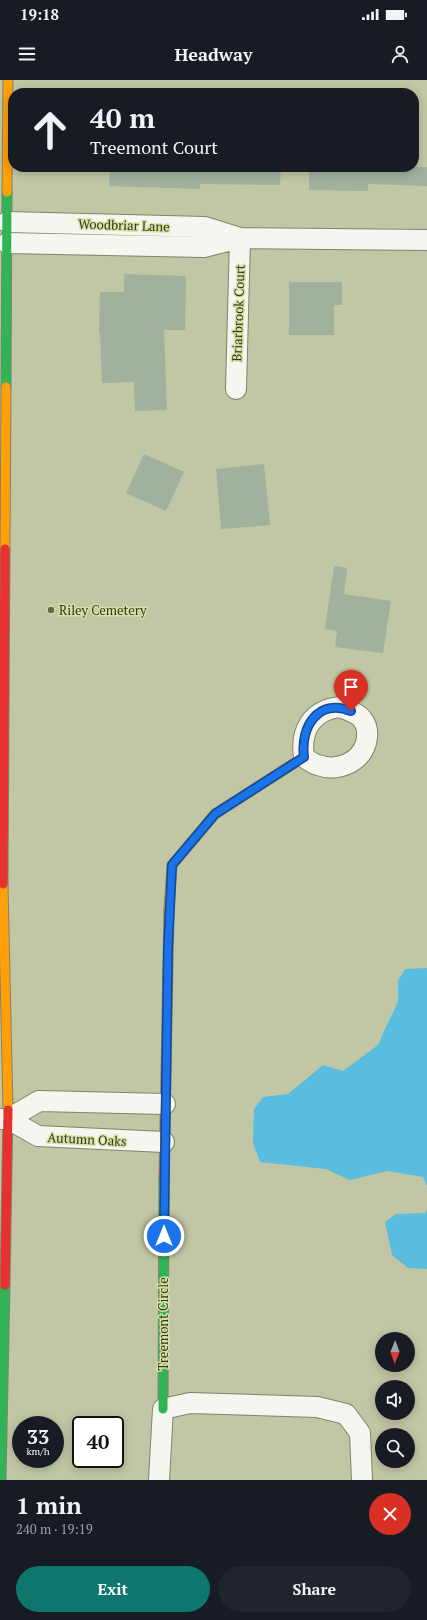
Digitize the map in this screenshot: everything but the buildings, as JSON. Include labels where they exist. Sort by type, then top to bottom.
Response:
[{"type":"street","points":[[1,1480],[4,1119],[2,886],[3,401],[7,243],[8,80]]},
{"type":"street","name":"Woodbriar Lane","points":[[7,222],[205,227],[240,238]]},
{"type":"street","name":"Woodbriar Lane","points":[[7,243],[204,247],[240,238],[427,240]]},
{"type":"street","name":"Briarbrook Court","points":[[236,389],[240,238]]},
{"type":"street","name":"Treemont Circle","points":[[159,1480],[163,1409],[164,1142],[169,916],[172,865],[215,814],[304,757]]},
{"type":"street","points":[[4,1119],[39,1101],[165,1104]]},
{"type":"street","name":"Autumn Oaks","points":[[4,1119],[38,1136],[164,1142]]},
{"type":"street","points":[[163,1409],[190,1403],[198,1403],[317,1407],[346,1414],[360,1433],[362,1480]]},
{"type":"water","points":[[427,968],[427,1186],[423,1177],[387,1171],[350,1180],[326,1169],[260,1162],[253,1143],[254,1109],[263,1097],[288,1094],[323,1065],[343,1071],[378,1045],[398,1002],[398,981],[405,969]]},
{"type":"water","points":[[427,1210],[427,1269],[408,1268],[392,1255],[385,1222],[396,1214],[425,1213]]},
{"type":"traffic: fast","points":[[6,387],[7,192]]},
{"type":"traffic: fast","points":[[163,1409],[164,1179]]},
{"type":"traffic: fast","points":[[1,1480],[5,1285]]},
{"type":"traffic: slow","points":[[7,192],[8,80]]},
{"type":"traffic: slow","points":[[5,549],[6,387]]},
{"type":"traffic: slow","points":[[169,910],[172,865],[215,814],[304,757]]},
{"type":"traffic: slow","points":[[3,884],[8,1110]]},
{"type":"traffic: jam","points":[[3,884],[5,549]]},
{"type":"traffic: jam","points":[[164,1179],[169,910]]},
{"type":"traffic: jam","points":[[5,1285],[8,1110]]},
{"type":"place","name":"Riley Cemetery","points":[[51,610]]},
{"type":"route","points":[[164,1236],[164,1142],[168,948],[172,865],[215,814],[304,757],[302,746],[304,736],[307,726],[315,717],[329,708],[340,707],[351,711]]}]
